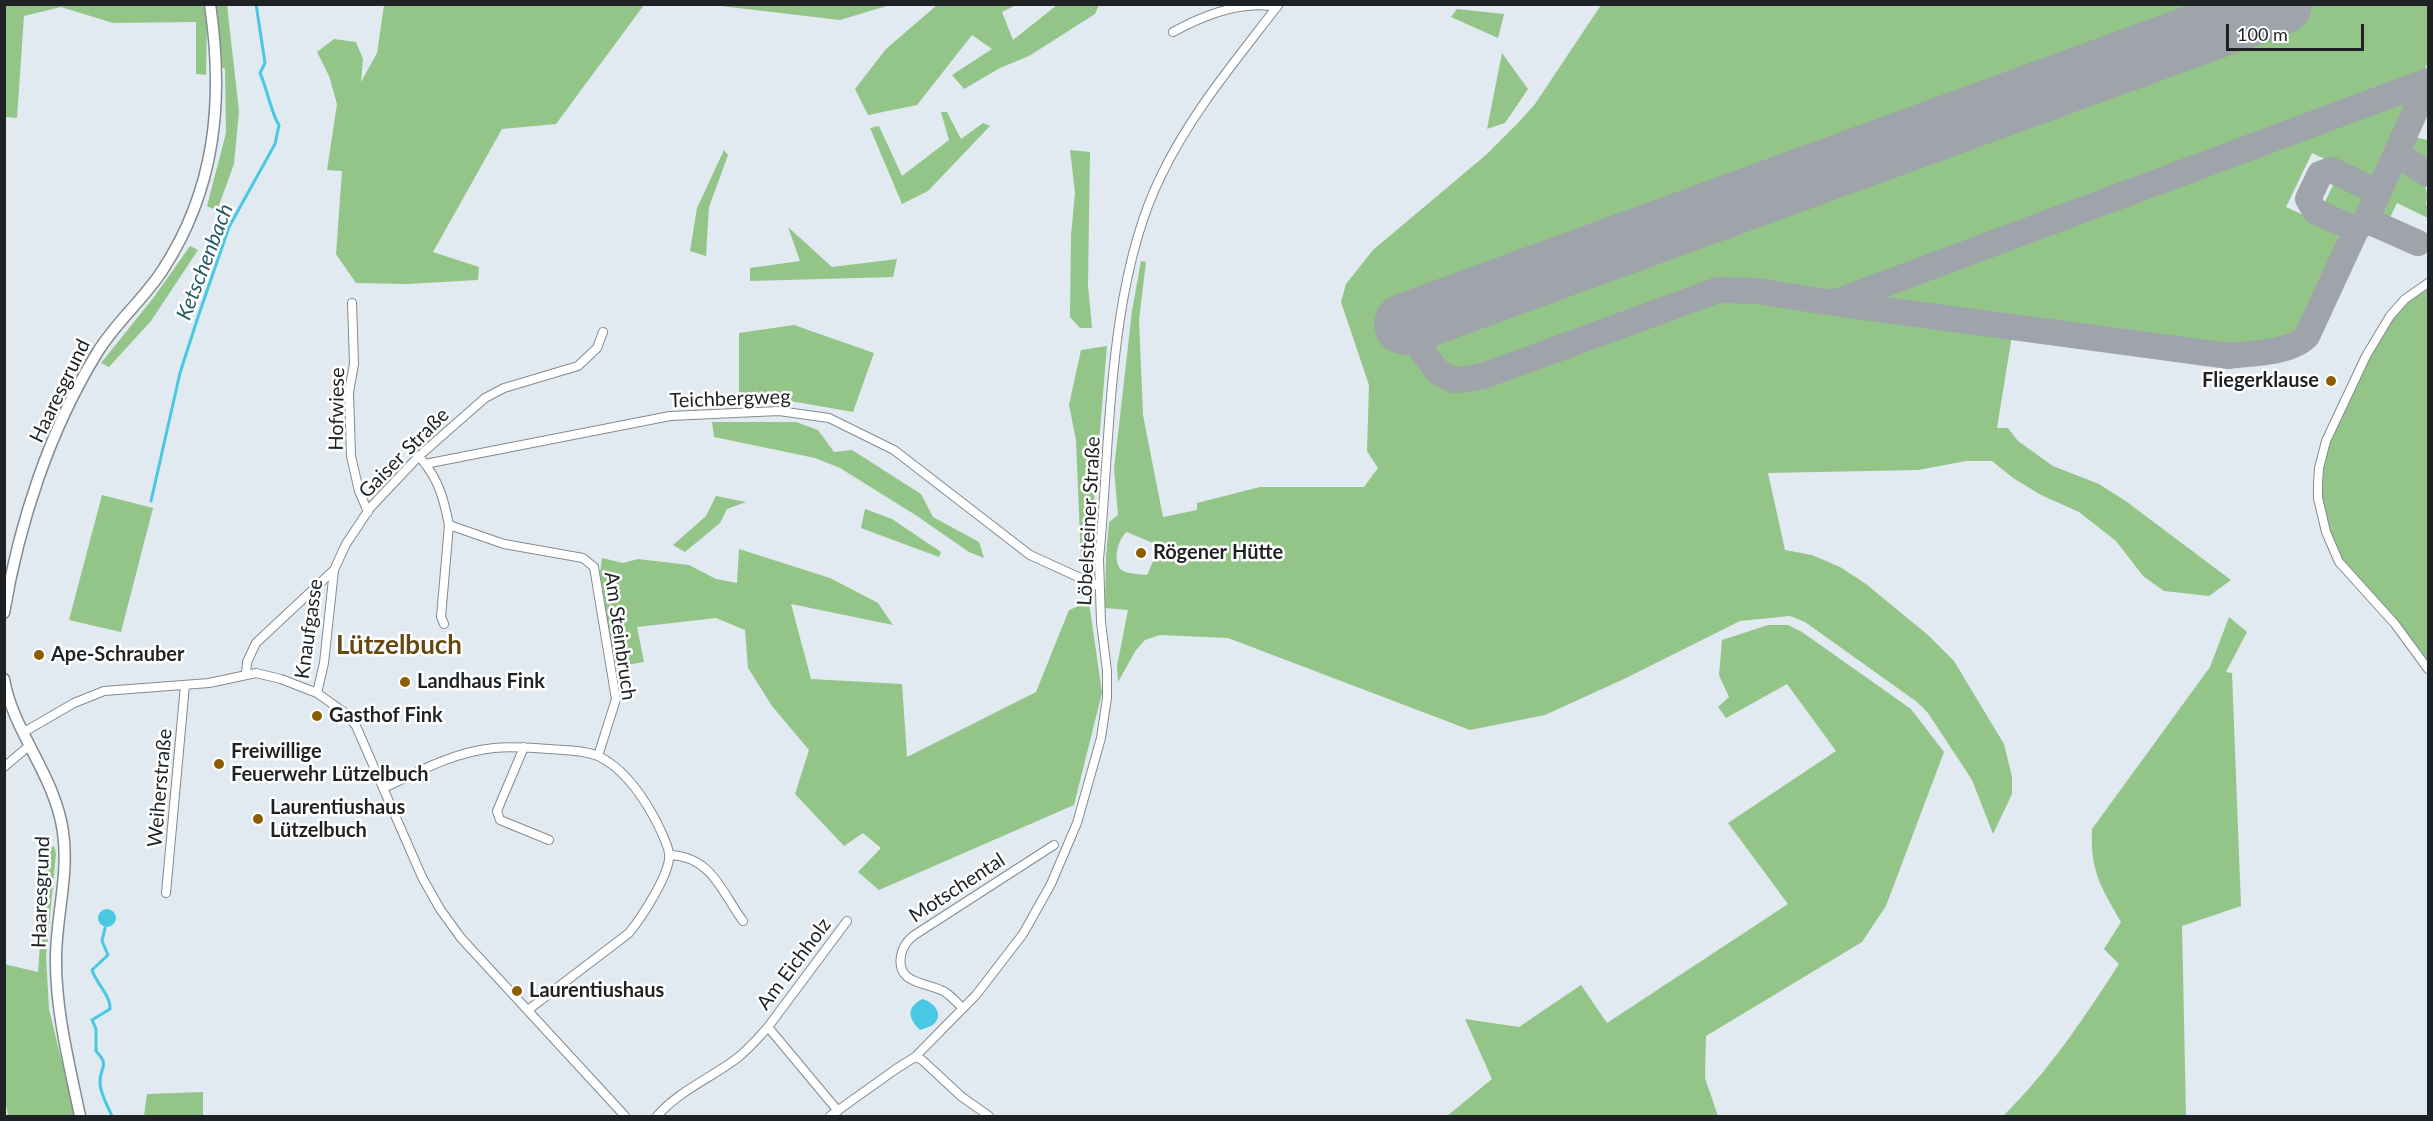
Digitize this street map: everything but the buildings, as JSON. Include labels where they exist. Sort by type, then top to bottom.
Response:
[{"type":"street","name":"Haaresgrund","points":[[4,613],[26,515],[38,478],[59,429],[101,347],[162,271],[183,236],[195,209],[207,169],[214,134],[216,73],[210,4]]},
{"type":"street","name":"Löbelsteiner Straße","points":[[1173,32],[1197,19],[1217,13],[1257,5],[1278,6]]},
{"type":"street","name":"Löbelsteiner Straße","points":[[915,1057],[994,973],[1023,934],[1051,884],[1077,823],[1101,738],[1107,698],[1107,670],[1098,586],[1112,393],[1120,321],[1138,236],[1161,176],[1188,127],[1210,94],[1278,6]]},
{"type":"street","points":[[2428,283],[2405,299],[2390,316],[2366,356],[2326,441],[2319,468],[2318,484],[2318,498],[2326,532],[2339,562],[2395,624],[2428,669]]},
{"type":"street","name":"Hofwiese","points":[[352,303],[354,364],[349,392],[351,456],[359,490],[368,512]]},
{"type":"street","name":"Gaiser Straße","points":[[246,674],[247,662],[256,643],[334,570],[346,544],[368,512],[419,456],[485,398],[504,388],[578,366],[597,348],[603,332]]},
{"type":"street","name":"Teichbergweg","points":[[425,464],[670,416],[779,411],[829,418],[894,450],[1030,555],[1098,586]]},
{"type":"street","points":[[419,456],[436,478],[449,525],[441,617],[444,624]]},
{"type":"street","name":"Am Steinbruch","points":[[449,525],[504,544],[579,557],[592,563],[616,699],[598,756]]},
{"type":"street","name":"Knaufgasse","points":[[317,693],[324,663],[334,570]]},
{"type":"street","points":[[24,732],[74,703],[104,690],[225,681],[246,674],[261,674],[317,693],[348,715],[356,726],[422,877],[440,909],[461,938],[625,1116]]},
{"type":"street","name":"Haaresgrund","points":[[5,682],[24,732],[50,785],[59,811],[63,833],[65,859],[56,955],[58,991],[61,1024],[80,1116]]},
{"type":"street","name":"Weiherstraße","points":[[166,893],[185,685]]},
{"type":"street","points":[[4,768],[30,745]]},
{"type":"street","points":[[524,747],[497,810],[497,816],[500,820],[549,840]]},
{"type":"street","points":[[384,788],[444,760],[469,752],[524,747],[583,752],[598,756],[613,765],[639,791],[658,826],[669,855],[666,872],[639,920],[628,933],[528,1010]]},
{"type":"street","name":"Motschental","points":[[963,1008],[945,992],[918,984],[906,975],[900,962],[905,945],[913,936],[1054,845]]},
{"type":"street","points":[[669,855],[693,861],[717,879],[743,921]]},
{"type":"street","name":"Am Eichholz","points":[[657,1116],[669,1102],[684,1091],[738,1058],[768,1027],[847,921]]},
{"type":"street","name":"Am Eichholz","points":[[768,1027],[838,1111]]},
{"type":"street","points":[[830,1116],[915,1057],[922,1060],[962,1097],[989,1116]]},
{"type":"green space","points":[[5,5],[205,5],[206,75],[196,74],[196,22],[113,23],[61,7],[24,16],[17,118],[5,117]]},
{"type":"green space","points":[[216,5],[227,5],[239,111],[234,164],[217,211],[207,206],[226,133],[225,69],[222,67]]},
{"type":"green space","points":[[384,5],[644,5],[556,124],[502,129],[433,252],[479,267],[478,280],[407,284],[356,283],[336,254],[342,171],[327,170],[337,104],[329,76],[317,52],[334,39],[356,42],[363,59],[361,82],[377,53]]},
{"type":"green space","points":[[712,5],[890,5],[840,20]]},
{"type":"green space","points":[[937,5],[1016,5],[1002,12],[1013,40],[1057,5],[1099,5],[1095,14],[1029,56],[1000,68],[964,89],[952,75],[992,49],[972,35],[917,105],[868,115],[855,89],[886,49]]},
{"type":"green space","points":[[1601,5],[2428,5],[2428,62],[2379,172],[2371,177],[2362,176],[2312,153],[2286,207],[2336,230],[2340,242],[2300,332],[2273,345],[2223,352],[2014,323],[1997,428],[2008,428],[2018,441],[2053,466],[2099,484],[2127,502],[2231,580],[2209,596],[2164,591],[2143,576],[2116,541],[2079,512],[2041,495],[2013,478],[1992,461],[1966,461],[1918,470],[1768,473],[1785,550],[1812,555],[1840,567],[1866,584],[1928,635],[1954,661],[2004,744],[2012,777],[2012,794],[1993,834],[1972,780],[1928,713],[1917,702],[1805,622],[1790,616],[1740,621],[1624,679],[1545,715],[1470,730],[1228,638],[1160,635],[1145,640],[1136,650],[1118,682],[1117,666],[1128,610],[1105,608],[1106,556],[1109,522],[1118,515],[1114,469],[1132,311],[1141,261],[1146,262],[1139,320],[1143,415],[1163,517],[1197,510],[1197,503],[1260,487],[1364,487],[1378,468],[1367,451],[1369,385],[1341,302],[1346,284],[1373,250],[1487,154],[1535,104]],"holes":[[[1127,532],[1160,546],[1147,575],[1125,572],[1119,568],[1117,551]]]},
{"type":"green space","points":[[1457,9],[1504,14],[1498,38],[1451,17]]},
{"type":"green space","points":[[1502,53],[1528,89],[1505,123],[1487,129]]},
{"type":"green space","points":[[941,112],[947,112],[961,139],[983,123],[990,126],[928,191],[902,204],[870,128],[879,126],[902,176],[949,140]]},
{"type":"green space","points":[[2413,137],[2428,140],[2428,164],[2412,151],[2409,142]]},
{"type":"green space","points":[[724,150],[728,155],[709,207],[706,256],[690,251],[697,208]]},
{"type":"green space","points":[[1070,150],[1090,152],[1088,285],[1092,328],[1080,328],[1070,317],[1071,235],[1075,193]]},
{"type":"green space","points":[[2412,168],[2422,179],[2426,189],[2428,218],[2397,203],[2386,226],[2377,221],[2377,215],[2395,176],[2398,172]]},
{"type":"green space","points":[[2335,181],[2358,193],[2364,201],[2358,216],[2348,219],[2322,208]]},
{"type":"green space","points":[[788,227],[832,267],[897,259],[893,277],[750,281],[750,268],[800,261]]},
{"type":"green space","points":[[190,246],[198,250],[151,321],[109,367],[101,363],[154,297]]},
{"type":"green space","points":[[2428,284],[2428,666],[2346,568],[2328,529],[2320,496],[2323,457],[2367,359],[2400,306]]},
{"type":"green space","points":[[794,325],[874,353],[853,412],[739,392],[739,333]]},
{"type":"green space","points":[[1107,346],[1090,549],[1081,561],[1076,440],[1069,405],[1081,350]]},
{"type":"green space","points":[[712,422],[796,422],[818,430],[834,452],[852,450],[921,494],[933,517],[979,542],[984,558],[969,552],[840,468],[815,458],[714,437]]},
{"type":"green space","points":[[102,495],[153,508],[121,632],[69,620]]},
{"type":"green space","points":[[716,496],[746,502],[727,509],[720,523],[685,552],[673,545],[706,516]]},
{"type":"green space","points":[[865,509],[892,519],[941,552],[939,557],[861,528]]},
{"type":"green space","points":[[739,549],[830,578],[878,603],[893,625],[791,604],[811,679],[902,684],[907,757],[1036,692],[1069,610],[1089,602],[1102,693],[1074,805],[879,890],[858,872],[881,848],[863,833],[844,846],[795,794],[809,750],[772,706],[748,668],[745,630],[716,618],[637,627],[644,662],[614,667],[600,573],[602,558],[623,563],[638,559],[689,565],[716,579],[737,583]]},
{"type":"green space","points":[[2229,617],[2247,632],[2226,672],[2232,673],[2241,906],[2182,926],[2186,1116],[2003,1116],[2051,1062],[2119,964],[2104,949],[2121,922],[2098,878],[2093,856],[2092,829],[2210,667]]},
{"type":"green space","points":[[1768,625],[1788,625],[1802,632],[1911,709],[1944,752],[1886,906],[1862,942],[1706,1036],[1705,1078],[1718,1116],[1447,1116],[1492,1079],[1465,1019],[1519,1027],[1581,985],[1607,1023],[1788,904],[1728,823],[1836,751],[1787,684],[1726,718],[1718,707],[1729,697],[1719,675],[1722,640]]},
{"type":"green space","points":[[54,846],[56,854],[46,956],[49,1009],[75,1116],[8,1116],[4,1094],[4,964],[38,972],[47,850]]},
{"type":"green space","points":[[203,1092],[203,1116],[144,1116],[147,1094]]},
{"type":"water","points":[[103,909],[111,909],[116,914],[114,925],[103,927],[98,922],[98,914]]},
{"type":"water","points":[[922,999],[930,1002],[936,1008],[938,1015],[933,1024],[920,1030],[911,1017],[911,1010]]},
{"type":"waterway","name":"Ketschenbach","points":[[151,501],[180,373],[229,227],[275,144],[279,125],[260,73],[265,63],[256,4]]},
{"type":"waterway","points":[[105,928],[102,941],[108,955],[92,970],[108,999],[110,1009],[92,1020],[96,1029],[96,1051],[104,1064],[100,1087],[112,1116]]},
{"type":"taxiway","points":[[1836,302],[2428,81]]},
{"type":"taxiway","points":[[1417,320],[1420,348],[1438,372],[1454,380],[1486,375],[1718,290],[1756,291],[2229,356],[2282,349],[2300,342],[2307,336],[2356,230],[2366,220],[2428,83]]},
{"type":"taxiway","points":[[2397,154],[2428,174]]},
{"type":"taxiway","points":[[2356,230],[2315,211],[2308,199],[2320,174],[2331,170],[2378,192]]},
{"type":"taxiway","points":[[2366,220],[2418,243]]},
{"type":"runway","points":[[1405,324],[2281,4]]},
{"type":"place","name":"Fliegerklause","points":[[2331,381]]},
{"type":"place","name":"Rögener Hütte","points":[[1141,553]]},
{"type":"place","name":"Ape-Schrauber","points":[[39,655]]},
{"type":"place","name":"Landhaus Fink","points":[[405,682]]},
{"type":"place","name":"Gasthof Fink","points":[[317,716]]},
{"type":"place","name":"Freiwillige Feuerwehr Lützelbuch","points":[[219,764]]},
{"type":"place","name":"Laurentiushaus Lützelbuch","points":[[258,819]]},
{"type":"place","name":"Laurentiushaus","points":[[517,991]]},
{"type":"district","name":"Lützelbuch","points":[[399,646]]}]
